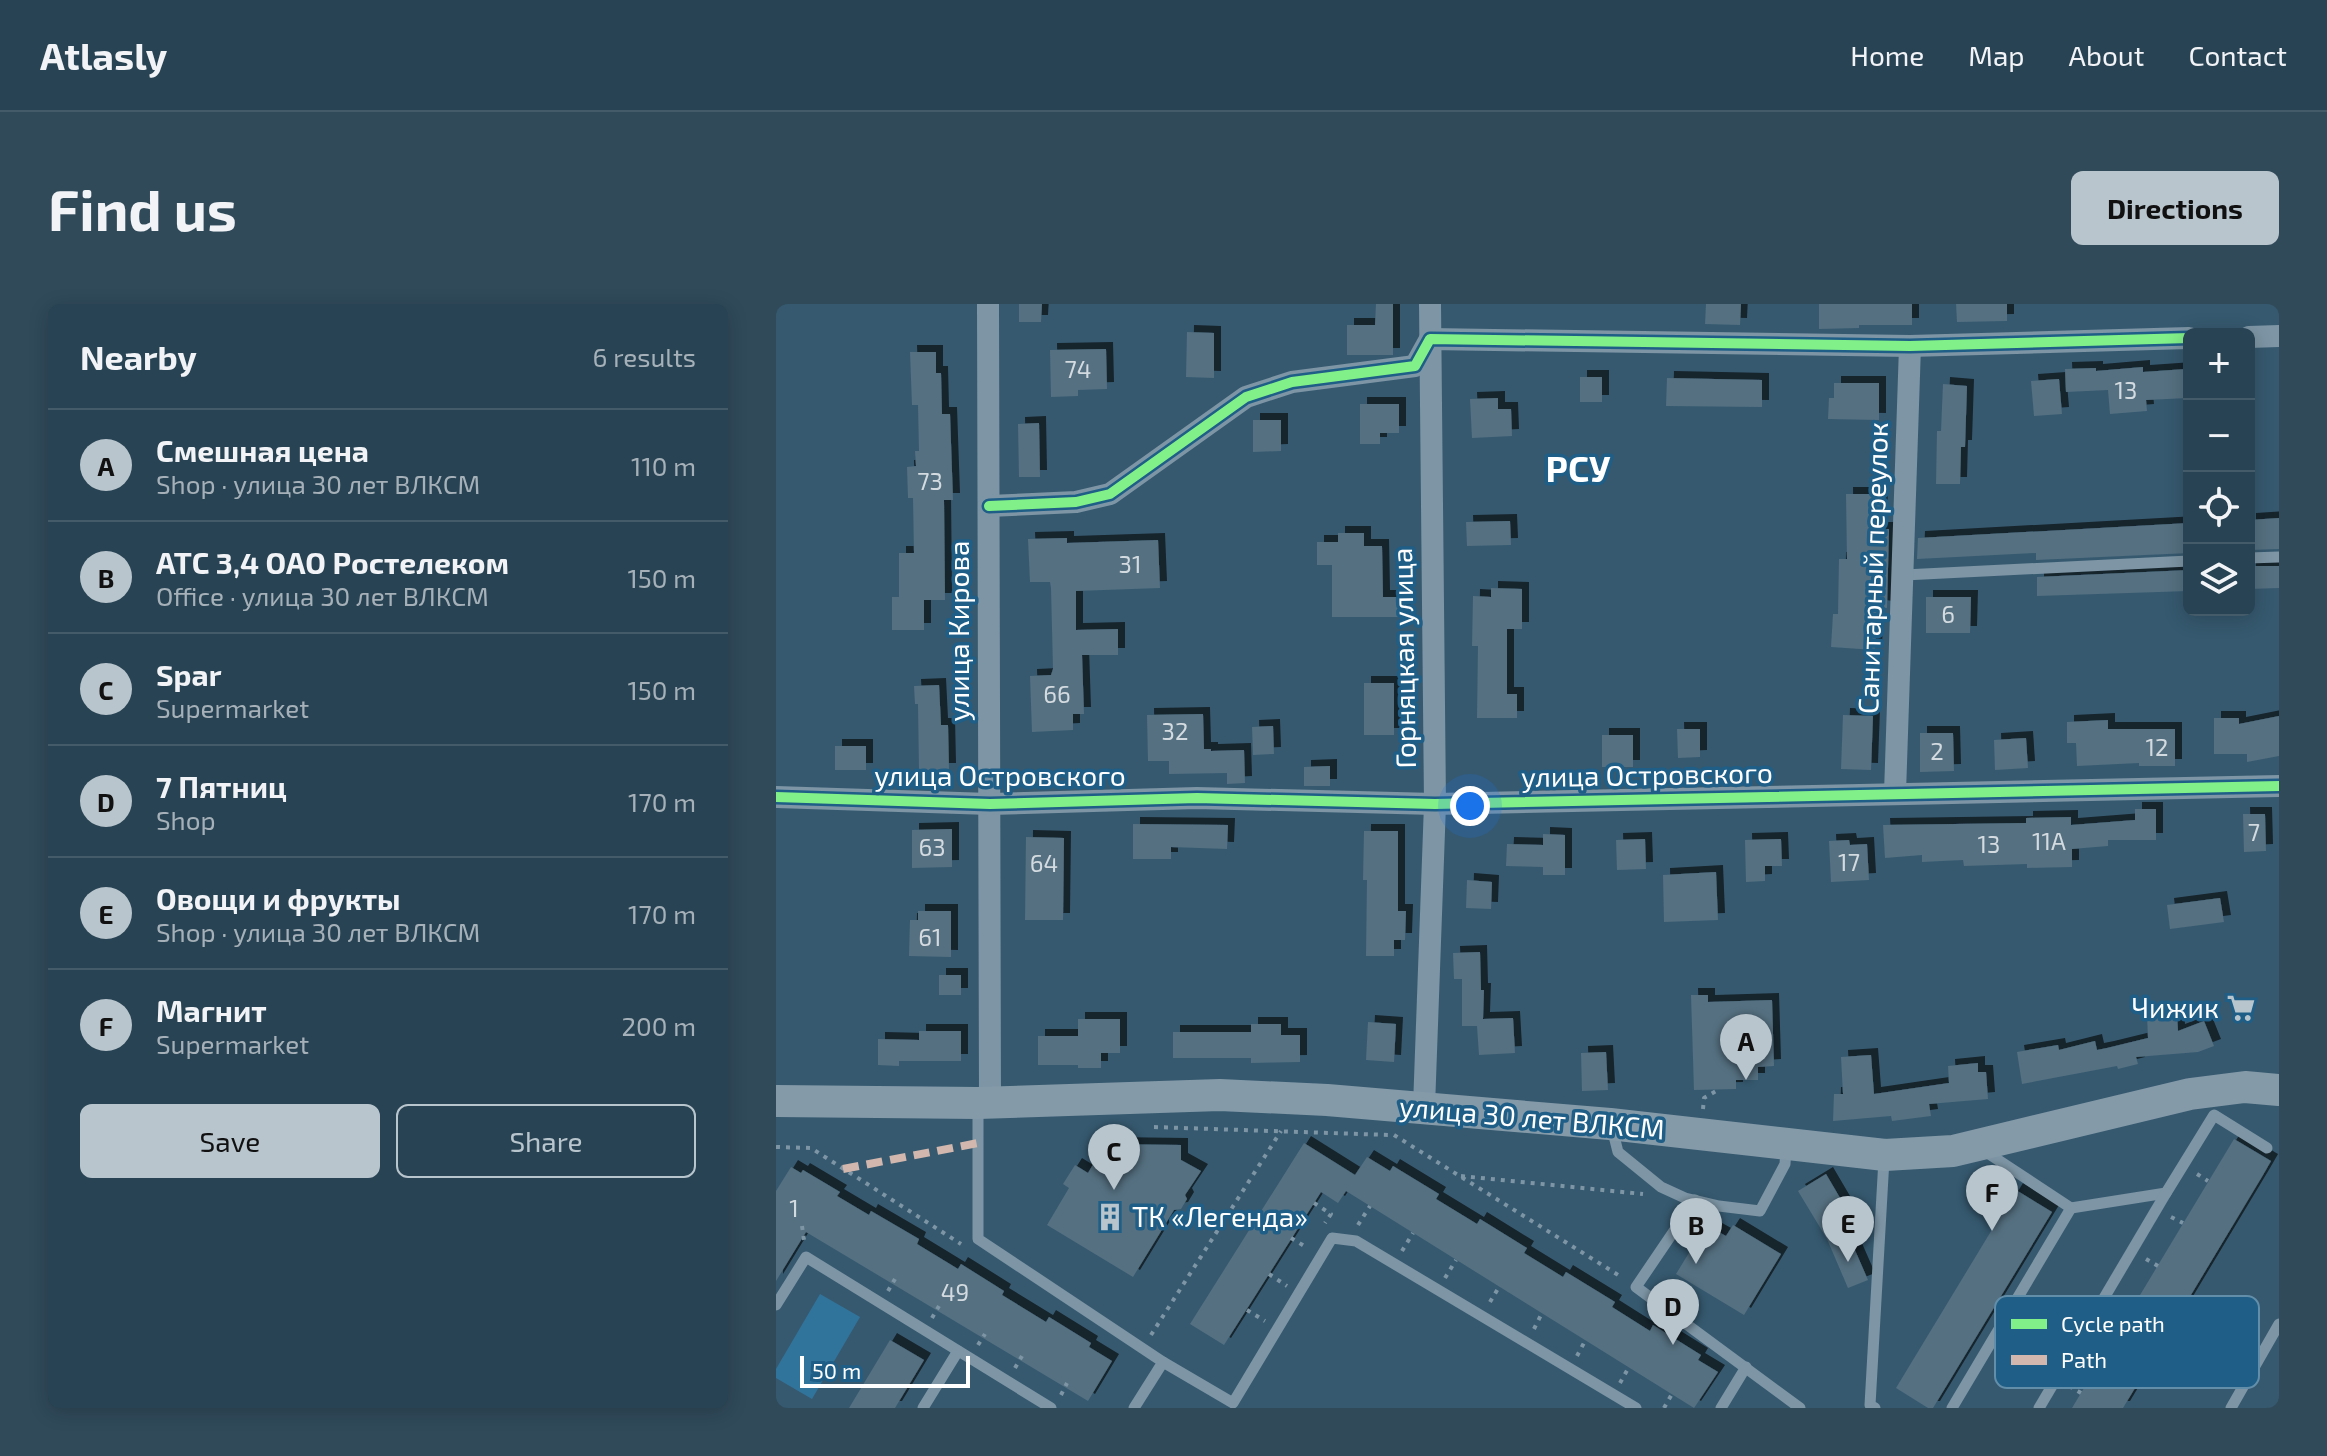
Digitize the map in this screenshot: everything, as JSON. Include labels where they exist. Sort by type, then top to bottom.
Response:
[{"type":"main road","name":"улица 30 лет ВЛКСМ","points":[[776,1101],[984,1102],[1220,1095],[1327,1100],[1610,1124],[1885,1155],[1953,1151],[2190,1094],[2245,1087],[2279,1090]]},
{"type":"street","name":"улица Кирова","points":[[984,1102],[990,804],[988,304]]},
{"type":"street","name":"Горняцкая улица","points":[[1424,1107],[1435,804],[1430,304]]},
{"type":"street","points":[[2255,337],[2279,336]]},
{"type":"street","points":[[989,506],[1076,502],[1110,494],[1246,397],[1292,382],[1415,366],[1430,339],[1910,346],[2183,338]]},
{"type":"street","name":"Санитарный переулок","points":[[1895,793],[1910,346]]},
{"type":"street","name":"улица Островского","points":[[776,797],[990,804],[1197,798],[1435,804],[2279,786]]},
{"type":"lane","points":[[2255,558],[2279,557]]},
{"type":"lane","points":[[1904,575],[2183,561]]},
{"type":"lane","points":[[984,1102],[978,1239],[1163,1362],[1236,1406],[1332,1238],[1356,1241],[1636,1408]]},
{"type":"lane","points":[[2105,1296],[2214,1115],[2267,1148]]},
{"type":"lane","points":[[1610,1124],[1618,1152],[1661,1187],[1690,1199],[1760,1211],[1785,1164],[1787,1144]]},
{"type":"lane","points":[[1976,1145],[2071,1208],[2166,1193]]},
{"type":"lane","points":[[1869,1407],[1885,1155]]},
{"type":"lane","points":[[1690,1199],[1636,1287],[1800,1408]]},
{"type":"lane","points":[[2019,1296],[2071,1208]]},
{"type":"lane","points":[[776,1305],[806,1257],[1051,1408]]},
{"type":"lane","points":[[2259,1359],[2279,1324]]},
{"type":"lane","points":[[1952,1408],[1995,1336]]},
{"type":"lane","points":[[923,1408],[958,1351]]},
{"type":"lane","points":[[1134,1408],[1163,1362]]},
{"type":"lane","points":[[1721,1408],[1746,1367]]},
{"type":"lane","points":[[2039,1408],[2051,1388]]},
{"type":"lane","points":[[2231,1408],[2242,1388]]},
{"type":"path","points":[[1153,1127],[1408,1136]]},
{"type":"path","points":[[1148,1338],[1281,1131]]},
{"type":"path","points":[[1394,1135],[1636,1287]]},
{"type":"path","points":[[1458,1175],[1690,1199]]},
{"type":"path","points":[[1314,1203],[1331,1214],[1324,1225]]},
{"type":"path","points":[[1291,1238],[1310,1249]]},
{"type":"path","points":[[1269,1274],[1288,1286],[1281,1298]]},
{"type":"path","points":[[1247,1310],[1267,1322]]},
{"type":"path","points":[[1664,1408],[1672,1394]]},
{"type":"shaded area","points":[[820,1294],[860,1317],[812,1399],[776,1378],[776,1369]]},
{"type":"building","points":[[1019,304],[1042,304],[1041,322],[1019,322]]},
{"type":"building","points":[[1376,304],[1393,304],[1393,355],[1347,355],[1347,325],[1375,325]]},
{"type":"building","points":[[1706,304],[1741,304],[1740,325],[1705,324]]},
{"type":"building","points":[[1819,304],[1912,304],[1912,325],[1819,329]]},
{"type":"building","points":[[1956,304],[2007,304],[2007,321],[1957,322]]},
{"type":"building","points":[[1187,332],[1214,333],[1214,378],[1186,377]]},
{"type":"building","points":[[1106,349],[1107,389],[1078,390],[1078,396],[1051,397],[1050,350]]},
{"type":"building","points":[[910,352],[936,352],[936,373],[941,373],[942,414],[950,414],[953,500],[944,500],[945,600],[924,600],[924,630],[892,630],[892,597],[899,597],[899,553],[914,553],[913,498],[908,498],[907,467],[916,466],[915,451],[919,451],[918,405],[912,405]]},
{"type":"building","points":[[2143,367],[2143,372],[2183,369],[2183,398],[2146,400],[2147,411],[2110,414],[2108,390],[2066,392],[2065,369],[2096,368],[2096,371]]},
{"type":"building","points":[[1580,377],[1602,377],[1602,402],[1580,402]]},
{"type":"building","points":[[1667,378],[1762,380],[1762,407],[1666,406]]},
{"type":"building","points":[[2059,379],[2062,414],[2034,416],[2031,381]]},
{"type":"building","points":[[1834,383],[1879,383],[1879,420],[1828,419],[1829,398],[1834,398]]},
{"type":"building","points":[[1943,384],[1967,386],[1960,484],[1936,484],[1937,431],[1941,431]]},
{"type":"building","points":[[1498,398],[1498,409],[1511,409],[1512,436],[1472,438],[1470,399]]},
{"type":"building","points":[[1360,404],[1399,404],[1399,433],[1380,433],[1380,444],[1360,444]]},
{"type":"building","points":[[1253,420],[1281,420],[1281,451],[1253,452]]},
{"type":"building","points":[[1039,423],[1040,477],[1019,477],[1018,424]]},
{"type":"building","points":[[1846,494],[1881,494],[1880,529],[1889,529],[1887,608],[1878,607],[1875,650],[1831,647],[1833,614],[1838,614],[1839,559],[1847,559]]},
{"type":"building","points":[[2279,518],[2279,549],[2255,550],[2255,520]]},
{"type":"building","points":[[1510,521],[1511,545],[1467,546],[1466,522]]},
{"type":"building","points":[[2183,523],[2183,553],[2036,560],[2036,553],[1917,559],[1918,538]]},
{"type":"building","points":[[1338,533],[1364,533],[1364,546],[1382,546],[1383,597],[1404,597],[1404,617],[1332,617],[1332,565],[1317,565],[1317,542],[1338,542]]},
{"type":"building","points":[[1067,538],[1067,543],[1158,540],[1160,588],[1076,591],[1076,630],[1118,629],[1118,655],[1082,655],[1084,714],[1073,714],[1073,730],[1032,732],[1030,676],[1051,675],[1053,669],[1050,582],[1030,582],[1028,539]]},
{"type":"building","points":[[2255,566],[2279,566],[2279,588],[2255,589]]},
{"type":"building","points":[[2183,570],[2183,591],[2037,596],[2037,577]]},
{"type":"building","points":[[1491,588],[1522,589],[1522,629],[1507,629],[1507,694],[1517,694],[1517,718],[1477,718],[1478,646],[1472,646],[1473,596],[1491,597]]},
{"type":"building","points":[[1926,597],[1971,597],[1970,633],[1926,633]]},
{"type":"building","points":[[1364,683],[1394,683],[1394,735],[1364,735]]},
{"type":"building","points":[[939,685],[941,725],[948,725],[949,770],[919,770],[918,704],[915,704],[914,686]]},
{"type":"building","points":[[1203,714],[1204,749],[1244,750],[1245,783],[1227,784],[1227,773],[1169,774],[1169,761],[1148,761],[1147,715]]},
{"type":"building","points":[[1843,715],[1873,716],[1871,770],[1841,769]]},
{"type":"building","points":[[2279,716],[2279,756],[2247,762],[2247,754],[2214,754],[2214,718],[2239,718],[2239,724]]},
{"type":"building","points":[[2108,720],[2108,729],[2175,729],[2175,766],[2139,766],[2139,763],[2077,766],[2076,743],[2067,743],[2067,722]]},
{"type":"building","points":[[1273,726],[1274,754],[1253,755],[1252,727]]},
{"type":"building","points":[[1677,729],[1700,729],[1700,757],[1678,758]]},
{"type":"building","points":[[1920,733],[1953,733],[1954,771],[1920,772]]},
{"type":"building","points":[[1602,735],[1633,735],[1633,767],[1602,767]]},
{"type":"building","points":[[2026,738],[2028,768],[1995,770],[1994,740]]},
{"type":"building","points":[[835,746],[866,746],[866,770],[835,770]]},
{"type":"building","points":[[1330,766],[1330,786],[1304,786],[1304,767]]},
{"type":"building","points":[[2135,809],[2156,809],[2156,840],[2108,840],[2108,846],[2072,849],[2072,867],[2027,868],[2027,864],[1964,866],[1963,860],[1922,862],[1922,855],[1885,858],[1883,825],[2026,823],[2026,818],[2071,817],[2071,825],[2135,820]]},
{"type":"building","points":[[2243,814],[2265,814],[2266,851],[2244,852]]},
{"type":"building","points":[[1133,824],[1228,825],[1227,849],[1171,847],[1171,859],[1133,859]]},
{"type":"building","points":[[952,829],[952,867],[912,868],[912,830]]},
{"type":"building","points":[[1364,831],[1398,831],[1398,911],[1406,911],[1405,940],[1394,940],[1394,956],[1366,956]]},
{"type":"building","points":[[1543,834],[1565,835],[1565,875],[1543,875],[1543,867],[1506,866],[1507,844],[1543,845]]},
{"type":"building","points":[[1026,837],[1064,838],[1063,920],[1025,920]]},
{"type":"building","points":[[1645,839],[1646,869],[1617,870],[1616,840]]},
{"type":"building","points":[[1781,839],[1782,866],[1765,866],[1765,881],[1746,882],[1745,840]]},
{"type":"building","points":[[1849,840],[1850,845],[1867,844],[1869,880],[1831,882],[1829,841]]},
{"type":"building","points":[[1716,872],[1718,920],[1664,922],[1663,875]]},
{"type":"building","points":[[1467,880],[1492,882],[1491,909],[1466,908]]},
{"type":"building","points":[[2220,898],[2224,922],[2170,929],[2167,905]]},
{"type":"building","points":[[918,911],[951,911],[951,957],[909,956],[910,920],[918,920]]},
{"type":"building","points":[[1480,952],[1483,1019],[1513,1018],[1515,1053],[1479,1055],[1477,1026],[1462,1026],[1462,979],[1454,979],[1453,953]]},
{"type":"building","points":[[939,975],[961,975],[961,995],[939,995]]},
{"type":"building","points":[[1691,995],[1708,995],[1708,1002],[1772,1000],[1774,1066],[1758,1067],[1758,1080],[1736,1080],[1736,1089],[1694,1090]]},
{"type":"building","points":[[2177,1013],[2178,1031],[2204,1021],[2214,1046],[2198,1052],[2136,1057],[2138,1064],[2118,1069],[2117,1066],[2022,1084],[2017,1052],[2058,1045],[2059,1050],[2095,1041],[2097,1050],[2107,1048],[2148,1038],[2147,1016]]},
{"type":"building","points":[[1078,1019],[1120,1019],[1120,1053],[1101,1053],[1101,1068],[1038,1065],[1038,1036],[1078,1036]]},
{"type":"building","points":[[1368,1022],[1396,1024],[1394,1062],[1366,1060]]},
{"type":"building","points":[[1251,1024],[1281,1024],[1281,1035],[1300,1035],[1300,1062],[1251,1063],[1251,1058],[1173,1058],[1173,1032],[1251,1032]]},
{"type":"building","points":[[919,1031],[961,1031],[961,1061],[899,1061],[899,1066],[878,1065],[878,1039],[919,1040]]},
{"type":"building","points":[[1606,1052],[1608,1090],[1582,1091],[1581,1053]]},
{"type":"building","points":[[1871,1055],[1874,1094],[1949,1083],[1948,1066],[1978,1063],[1978,1072],[1986,1072],[1988,1099],[1929,1104],[1931,1116],[1892,1121],[1891,1116],[1833,1121],[1834,1094],[1843,1094],[1841,1057]]},
{"type":"building","points":[[2234,1139],[2271,1161],[2190,1296],[2139,1296]]},
{"type":"building","points":[[1304,1143],[1355,1175],[1367,1157],[1390,1171],[1393,1166],[1439,1194],[1436,1199],[1477,1224],[1480,1219],[1527,1248],[1524,1253],[1563,1277],[1566,1272],[1615,1302],[1612,1307],[1650,1331],[1653,1325],[1701,1355],[1698,1360],[1718,1372],[1694,1408],[1346,1191],[1338,1203],[1321,1192],[1224,1345],[1190,1324]]},
{"type":"building","name":"ТК «Легенда»","points":[[1105,1144],[1181,1145],[1181,1160],[1201,1171],[1185,1195],[1187,1199],[1181,1209],[1174,1210],[1133,1277],[1047,1225],[1069,1188],[1063,1184],[1075,1165],[1088,1173]]},
{"type":"building","points":[[791,1167],[801,1173],[803,1170],[840,1192],[837,1196],[869,1215],[871,1211],[919,1239],[917,1244],[958,1269],[961,1264],[1004,1291],[1002,1295],[1046,1322],[1049,1317],[1091,1343],[1089,1347],[1112,1361],[1088,1401],[806,1232],[776,1281],[776,1191]]},
{"type":"building","points":[[1826,1174],[1853,1220],[1844,1225],[1868,1280],[1848,1288],[1827,1239],[1798,1191]]},
{"type":"building","points":[[2016,1190],[2052,1212],[2001,1296],[1995,1296],[1995,1306],[1933,1408],[1896,1388]]},
{"type":"building","points":[[1706,1225],[1726,1236],[1733,1225],[1781,1254],[1744,1315],[1676,1274]]},
{"type":"building","points":[[890,1340],[924,1360],[895,1408],[849,1408]]},
{"type":"building","points":[[2084,1388],[2135,1388],[2123,1408],[2072,1408]]},
{"type":"marked path","points":[[843,1169],[978,1143]]},
{"type":"cycle path","points":[[989,506],[1076,502],[1110,494],[1246,397],[1292,382],[1415,366],[1430,339],[1910,346],[2183,338]]},
{"type":"cycle path","points":[[776,797],[990,804],[1197,798],[1435,804],[2279,786]]},
{"type":"place","name":"Чижик","points":[[2241,1008]]},
{"type":"place","name":"Смешная цена","points":[[1746,1080]]},
{"type":"place","name":"Spar","points":[[1114,1190]]},
{"type":"place","name":"ТК «Легенда»","points":[[1110,1217]]},
{"type":"place","name":"Магнит","points":[[1992,1231]]},
{"type":"place","name":"Овощи и фрукты","points":[[1848,1262]]},
{"type":"place","name":"АТС 3,4 ОАО Ростелеком","points":[[1696,1264]]},
{"type":"place","name":"7 Пятниц","points":[[1673,1345]]},
{"type":"district","name":"РСУ","points":[[1578,469]]}]
